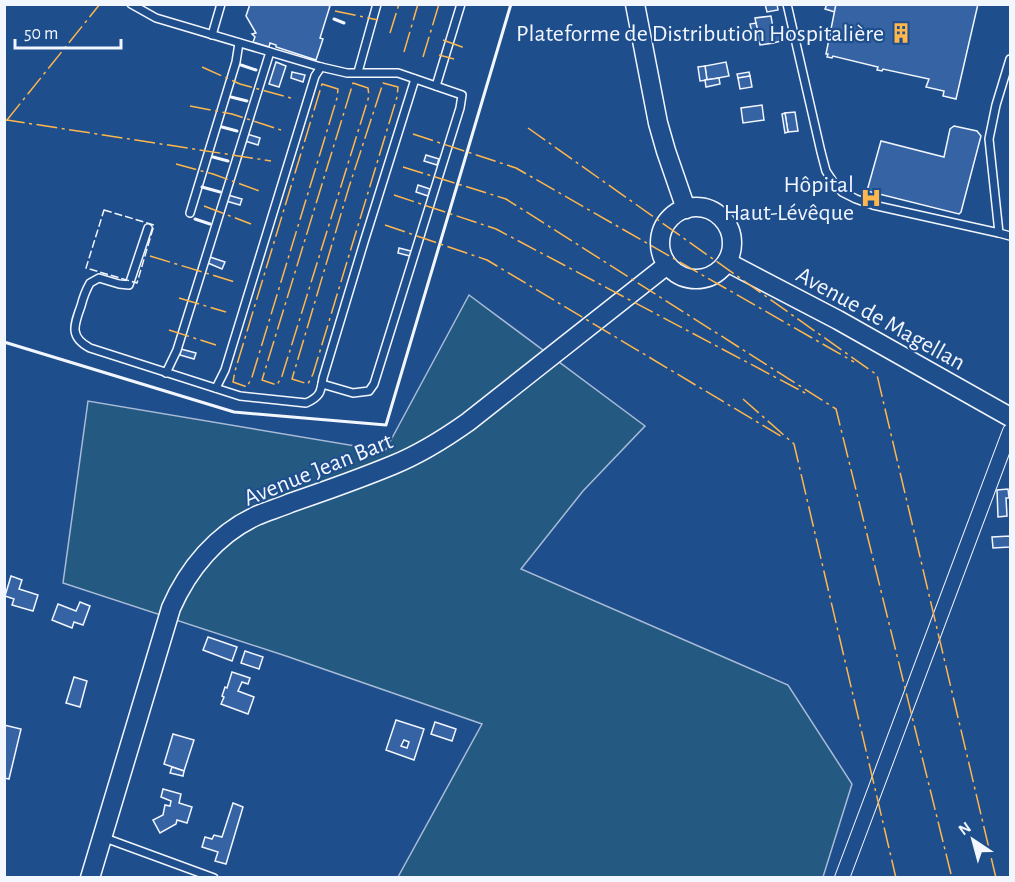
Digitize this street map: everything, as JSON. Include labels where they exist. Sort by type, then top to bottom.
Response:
[{"type":"street","points":[[635,4],[658,123],[686,209]]},
{"type":"street","points":[[698,207],[710,210],[728,226],[732,238],[732,250],[727,262],[710,277],[686,278],[676,273],[667,265],[660,244],[667,222],[675,214],[686,209],[698,207]]},
{"type":"street","name":"Avenue de Magellan","points":[[727,262],[838,320],[1011,417]]},
{"type":"street","name":"Avenue Jean Bart","points":[[90,878],[171,608],[179,589],[202,558],[221,539],[256,516],[391,466],[441,441],[667,265]]},
{"type":"street","points":[[842,878],[1011,431]]},
{"type":"lane","points":[[130,4],[156,18],[321,67],[347,73],[398,73],[462,95],[460,108],[374,384],[369,391],[353,393],[322,384]]},
{"type":"lane","points":[[212,35],[221,4]]},
{"type":"lane","points":[[358,72],[377,4]]},
{"type":"lane","points":[[436,86],[461,4]]},
{"type":"lane","points":[[787,4],[826,171],[842,192],[873,205],[1011,236]]},
{"type":"lane","points":[[190,213],[236,62],[239,43]]},
{"type":"lane","points":[[166,373],[177,350],[270,52]]},
{"type":"lane","points":[[999,233],[989,139],[996,105],[1011,59]]},
{"type":"lane","points":[[216,388],[225,370],[315,76],[321,67]]},
{"type":"lane","points":[[148,228],[129,285],[99,278],[90,283],[75,322],[74,329],[78,340],[90,348],[240,396],[306,403],[315,399],[321,392],[364,242],[415,79]]},
{"type":"lane","points":[[102,837],[214,878]]},
{"type":"shaded area","points":[[469,295],[645,426],[583,491],[521,569],[788,685],[852,784],[823,877],[398,877],[482,724],[286,656],[63,583],[88,401],[385,451]]},
{"type":"building","points":[[250,4],[324,4],[330,6],[316,60],[270,43],[269,47],[253,42],[255,37],[252,34],[256,33],[246,16]]},
{"type":"building","points":[[765,4],[777,4],[778,10],[767,12]]},
{"type":"building","points":[[827,4],[836,4],[835,12],[825,9]]},
{"type":"building","name":"Plateforme de Distribution Hospitalière","points":[[836,4],[978,4],[956,99],[943,96],[944,91],[926,87],[929,79],[883,69],[882,71],[877,70],[878,67],[833,56],[832,58],[827,57]]},
{"type":"building","points":[[771,16],[773,43],[760,45],[755,18]]},
{"type":"building","points":[[756,23],[758,32],[752,33],[750,24]]},
{"type":"building","points":[[784,33],[785,40],[773,43],[772,35]]},
{"type":"building","points":[[276,62],[286,66],[279,87],[269,84]]},
{"type":"building","points":[[726,62],[729,76],[707,80],[705,66]]},
{"type":"building","points":[[705,66],[707,80],[700,81],[698,67]]},
{"type":"building","points":[[292,72],[305,75],[303,82],[291,78]]},
{"type":"building","points":[[749,72],[750,76],[738,78],[737,74]]},
{"type":"building","points":[[750,76],[752,87],[740,89],[738,78]]},
{"type":"building","points":[[719,78],[720,84],[706,87],[705,80]]},
{"type":"building","points":[[762,105],[764,120],[743,123],[741,108]]},
{"type":"building","points":[[795,112],[798,131],[788,132],[785,113]]},
{"type":"building","points":[[785,113],[788,132],[785,133],[782,114]]},
{"type":"building","points":[[954,126],[977,131],[981,136],[959,214],[867,191],[881,141],[944,157],[950,129]]},
{"type":"building","points":[[247,134],[260,138],[258,145],[245,141]]},
{"type":"building","points":[[426,155],[439,159],[437,165],[424,161]]},
{"type":"building","points":[[418,185],[430,189],[428,196],[416,192]]},
{"type":"building","points":[[228,195],[242,199],[240,205],[226,201]]},
{"type":"building","points":[[399,248],[411,251],[410,256],[398,253]]},
{"type":"building","points":[[210,257],[225,262],[222,269],[208,263]]},
{"type":"building","points":[[181,349],[196,353],[194,359],[180,355]]},
{"type":"building","points":[[1008,489],[1007,516],[998,517],[997,490]]},
{"type":"building","points":[[1010,536],[1010,547],[993,548],[992,537]]},
{"type":"building","points":[[11,576],[22,580],[19,589],[38,595],[33,611],[12,605],[14,599],[5,596]]},
{"type":"building","points":[[80,602],[90,606],[83,625],[74,622],[72,628],[52,620],[58,604],[76,611]]},
{"type":"building","points":[[208,637],[237,647],[232,661],[203,650]]},
{"type":"building","points":[[245,651],[263,657],[259,669],[241,663]]},
{"type":"building","points":[[232,672],[250,678],[248,684],[242,682],[238,691],[254,697],[248,714],[221,704]]},
{"type":"building","points":[[74,677],[87,681],[80,707],[66,703]]},
{"type":"building","points":[[396,720],[424,729],[414,760],[386,750]],"holes":[[[404,740],[409,742],[407,748],[401,746]]]},
{"type":"building","points":[[435,722],[456,729],[452,741],[431,734]]},
{"type":"building","points":[[4,725],[21,729],[9,779],[4,778]]},
{"type":"building","points":[[173,734],[194,740],[184,771],[164,764]]},
{"type":"building","points":[[172,767],[184,771],[183,776],[170,773]]},
{"type":"building","points":[[163,789],[181,794],[179,803],[192,807],[187,823],[177,820],[176,824],[160,833],[153,820],[163,815],[165,805],[170,806],[171,801],[161,797]]},
{"type":"building","points":[[233,803],[243,807],[226,864],[215,861],[218,852],[202,847],[205,837],[212,839],[214,835],[222,837]]},
{"type":"fence","points":[[104,210],[154,225],[137,283],[86,268],[104,210]]},
{"type":"wall","points":[[4,342],[234,412],[386,425],[511,4]]},
{"type":"wall","points":[[334,19],[344,23]]},
{"type":"wall","points":[[241,65],[256,70]]},
{"type":"wall","points":[[231,97],[247,101]]},
{"type":"wall","points":[[222,127],[237,131]]},
{"type":"wall","points":[[213,157],[228,161]]},
{"type":"wall","points":[[202,187],[220,192]]},
{"type":"wall","points":[[195,219],[210,224]]},
{"type":"power","points":[[7,120],[100,4]]},
{"type":"power","points":[[390,33],[399,4]]},
{"type":"power","points":[[404,52],[418,4]]},
{"type":"power","points":[[423,57],[439,4]]},
{"type":"power","points":[[335,11],[378,20]]},
{"type":"power","points":[[443,40],[465,48]]},
{"type":"power","points":[[439,55],[454,59]]},
{"type":"power","points":[[202,67],[240,84],[291,98]]},
{"type":"power","points":[[353,83],[368,88],[369,96],[282,376],[277,385],[262,380],[353,83]]},
{"type":"power","points":[[383,83],[398,87],[397,97],[313,374],[308,384],[292,379],[349,187],[383,83]]},
{"type":"power","points":[[322,84],[338,89],[337,98],[252,377],[247,387],[233,382],[235,371],[322,84]]},
{"type":"power","points":[[190,106],[232,114],[281,130]]},
{"type":"power","points":[[4,121],[271,161]]},
{"type":"power","points":[[528,128],[877,375],[996,878]]},
{"type":"power","points":[[413,134],[516,168],[854,362]]},
{"type":"power","points":[[176,164],[213,174],[262,192]]},
{"type":"power","points":[[403,167],[506,199],[836,409],[952,878]]},
{"type":"power","points":[[394,195],[496,229],[807,394]]},
{"type":"power","points":[[204,206],[251,224]]},
{"type":"power","points":[[385,225],[487,260],[784,438]]},
{"type":"power","points":[[150,256],[235,282]]},
{"type":"power","points":[[179,298],[226,312]]},
{"type":"power","points":[[169,330],[216,345]]},
{"type":"power","points":[[743,399],[794,444],[896,878]]},
{"type":"place","name":"Plateforme de Distribution Hospitalière","points":[[901,33]]},
{"type":"place","name":"Hôpital Haut-Lévêque","points":[[871,198]]}]
